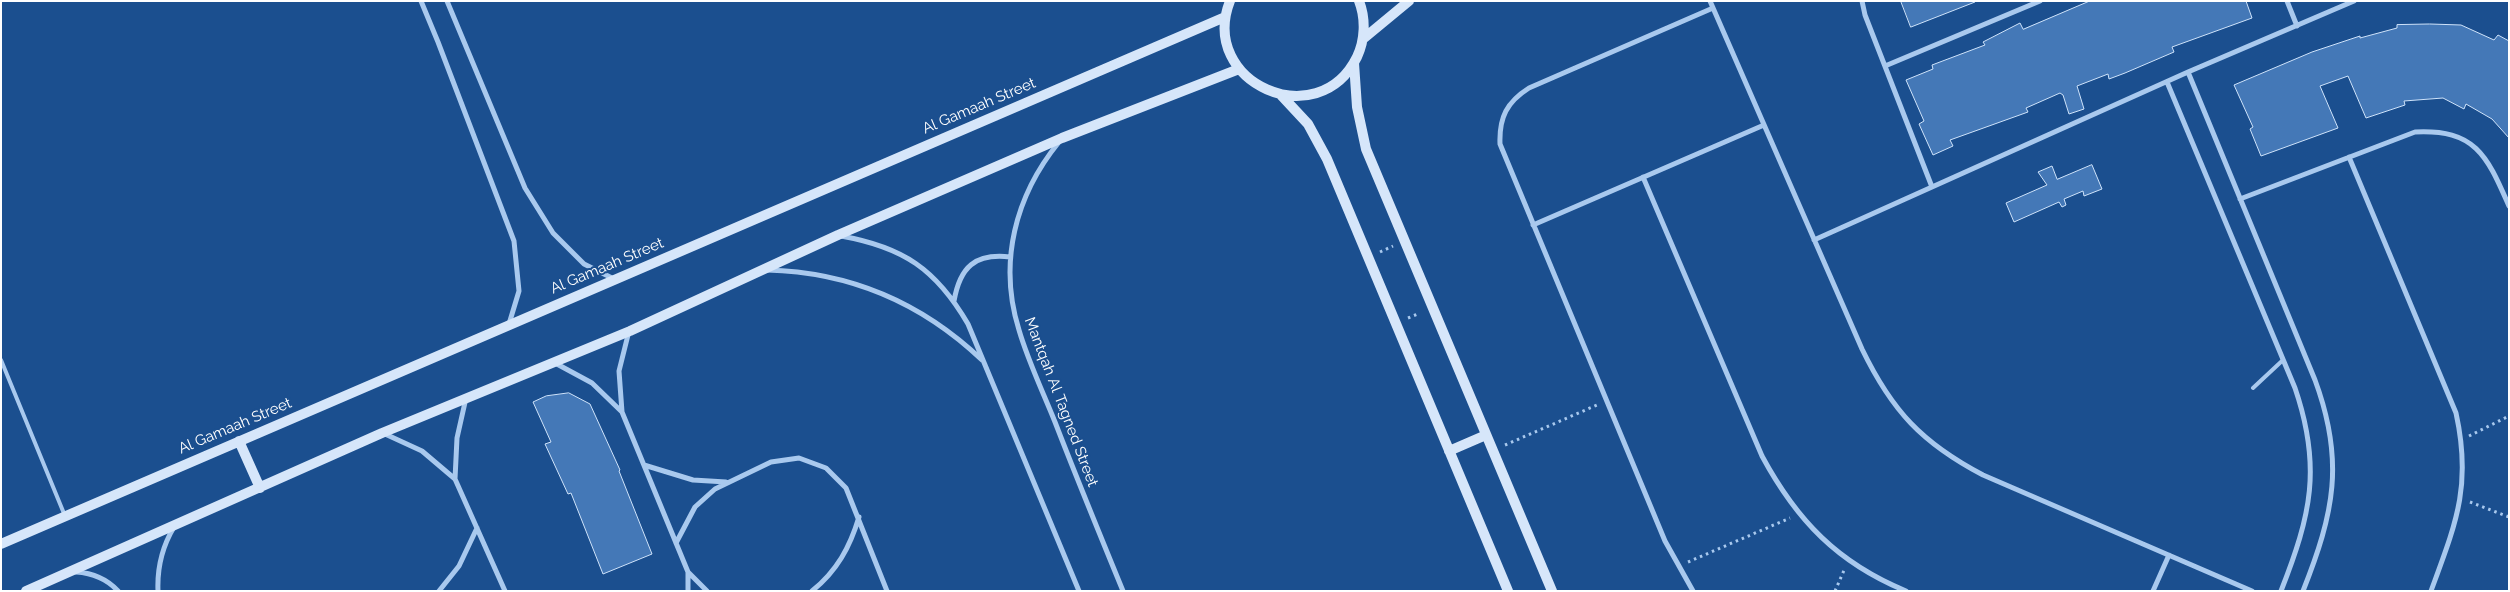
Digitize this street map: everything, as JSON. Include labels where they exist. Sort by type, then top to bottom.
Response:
[{"type":"street","points":[[421,1],[514,241],[519,291],[509,325]]},
{"type":"street","points":[[446,1],[526,188],[553,233],[584,264],[615,279]]},
{"type":"street","points":[[1230,1],[1225,17],[1227,44],[1239,69],[1258,86],[1281,95],[1298,96],[1314,94],[1330,87],[1354,63],[1363,39],[1364,21],[1359,1]]},
{"type":"street","points":[[1363,39],[1409,1]]},
{"type":"street","points":[[1710,1],[1878,382],[1899,411],[1923,437],[1952,458],[1983,475],[2252,591]]},
{"type":"street","points":[[1862,1],[1865,15],[1932,187]]},
{"type":"street","points":[[1885,66],[2040,1]]},
{"type":"street","points":[[2287,1],[2297,26]]},
{"type":"street","points":[[1814,240],[2188,72],[2354,1]]},
{"type":"street","points":[[1693,591],[1678,566],[1606,401],[1500,144],[1499,127],[1504,111],[1515,97],[1529,88],[1713,8]]},
{"type":"street","name":"Al Gamaah Street","points":[[1,544],[1225,17]]},
{"type":"street","points":[[1354,63],[1357,107],[1366,149],[1552,591]]},
{"type":"street","points":[[26,591],[382,433],[630,331],[838,235],[1062,138],[1239,69]]},
{"type":"street","points":[[2188,72],[2317,387],[2328,422],[2332,444],[2333,488],[2330,510],[2325,532],[2303,591]]},
{"type":"street","points":[[2167,82],[2283,360],[2299,400],[2306,426],[2311,473],[2305,526],[2282,591]]},
{"type":"street","points":[[1281,95],[1295,109],[1318,141],[1508,591]]},
{"type":"street","points":[[1533,225],[1764,125]]},
{"type":"street","points":[[2240,199],[2415,132],[2437,131],[2458,136],[2477,148],[2491,166],[2509,206]]},
{"type":"street","name":"Mantqah Al Tagned Street","points":[[1062,138],[1045,159],[1028,189],[1013,230],[1010,257],[1011,294],[1019,330],[1084,498],[1123,591]]},
{"type":"street","points":[[2349,157],[2456,413],[2462,440],[2464,479],[2462,498],[2456,525],[2430,591]]},
{"type":"street","points":[[1643,177],[1762,456],[1779,486],[1799,514],[1822,539],[1848,561],[1878,580],[1906,591]]},
{"type":"street","points":[[838,235],[872,241],[904,255],[932,275],[954,301],[968,324],[1079,591]]},
{"type":"street","points":[[954,301],[958,281],[970,265],[987,256],[1010,257]]},
{"type":"street","points":[[761,270],[818,275],[881,293],[925,315],[965,344],[983,361]]},
{"type":"street","points":[[630,331],[619,371],[619,392],[622,412],[688,572],[688,591]]},
{"type":"street","points":[[555,363],[592,384],[622,412]]},
{"type":"street","points":[[455,479],[457,438],[466,397]]},
{"type":"street","points":[[382,433],[422,451],[455,479],[505,591]]},
{"type":"street","points":[[1449,451],[1486,435]]},
{"type":"street","points":[[239,441],[260,488]]},
{"type":"street","points":[[676,543],[695,508],[726,482],[771,462],[799,458],[813,461],[826,468],[846,488],[859,516],[887,591]]},
{"type":"street","points":[[644,465],[693,480],[726,482]]},
{"type":"street","points":[[812,591],[835,568],[846,552],[859,516]]},
{"type":"street","points":[[158,591],[159,564],[165,544],[174,526]]},
{"type":"street","points":[[439,591],[459,566],[477,528]]},
{"type":"street","points":[[2153,591],[2169,555]]},
{"type":"street","points":[[70,572],[93,575],[104,580],[118,591]]},
{"type":"street","points":[[688,572],[707,591]]},
{"type":"lane","points":[[1,360],[65,516]]},
{"type":"lane","points":[[2253,388],[2283,360]]},
{"type":"path","points":[[1368,257],[1405,241]]},
{"type":"path","points":[[1396,324],[1432,307]]},
{"type":"path","points":[[1493,451],[1606,401]]},
{"type":"path","points":[[2462,440],[2509,416]]},
{"type":"path","points":[[2462,498],[2509,517]]},
{"type":"path","points":[[1678,566],[1799,514]]},
{"type":"path","points":[[1835,591],[1848,561]]},
{"type":"building","points":[[1901,1],[1974,1],[1975,2],[1911,27]]},
{"type":"building","points":[[2090,1],[2246,1],[2252,18],[2172,47],[2174,52],[2125,73],[2109,79],[2108,74],[2077,86],[2084,109],[2069,114],[2063,95],[2060,93],[2026,108],[2028,112],[1950,140],[1953,146],[1933,155],[1919,124],[1924,121],[1906,80],[1933,69],[1932,65],[1985,45],[1983,42],[2020,23],[2023,29]]},
{"type":"building","points":[[2397,25],[2461,25],[2494,40],[2498,35],[2509,41],[2509,138],[2492,119],[2466,104],[2464,109],[2443,98],[2404,101],[2405,105],[2366,118],[2348,76],[2320,86],[2338,128],[2261,156],[2250,129],[2253,127],[2234,85],[2312,52],[2360,36],[2360,38],[2397,28]]},
{"type":"building","points":[[2092,165],[2102,189],[2084,196],[2083,191],[2064,199],[2066,205],[2062,207],[2059,202],[2014,222],[2006,203],[2047,185],[2038,172],[2052,166],[2057,179]]},
{"type":"building","points":[[569,393],[590,404],[620,470],[652,554],[603,574],[571,493],[568,494],[545,444],[551,442],[533,402],[546,396]]}]
